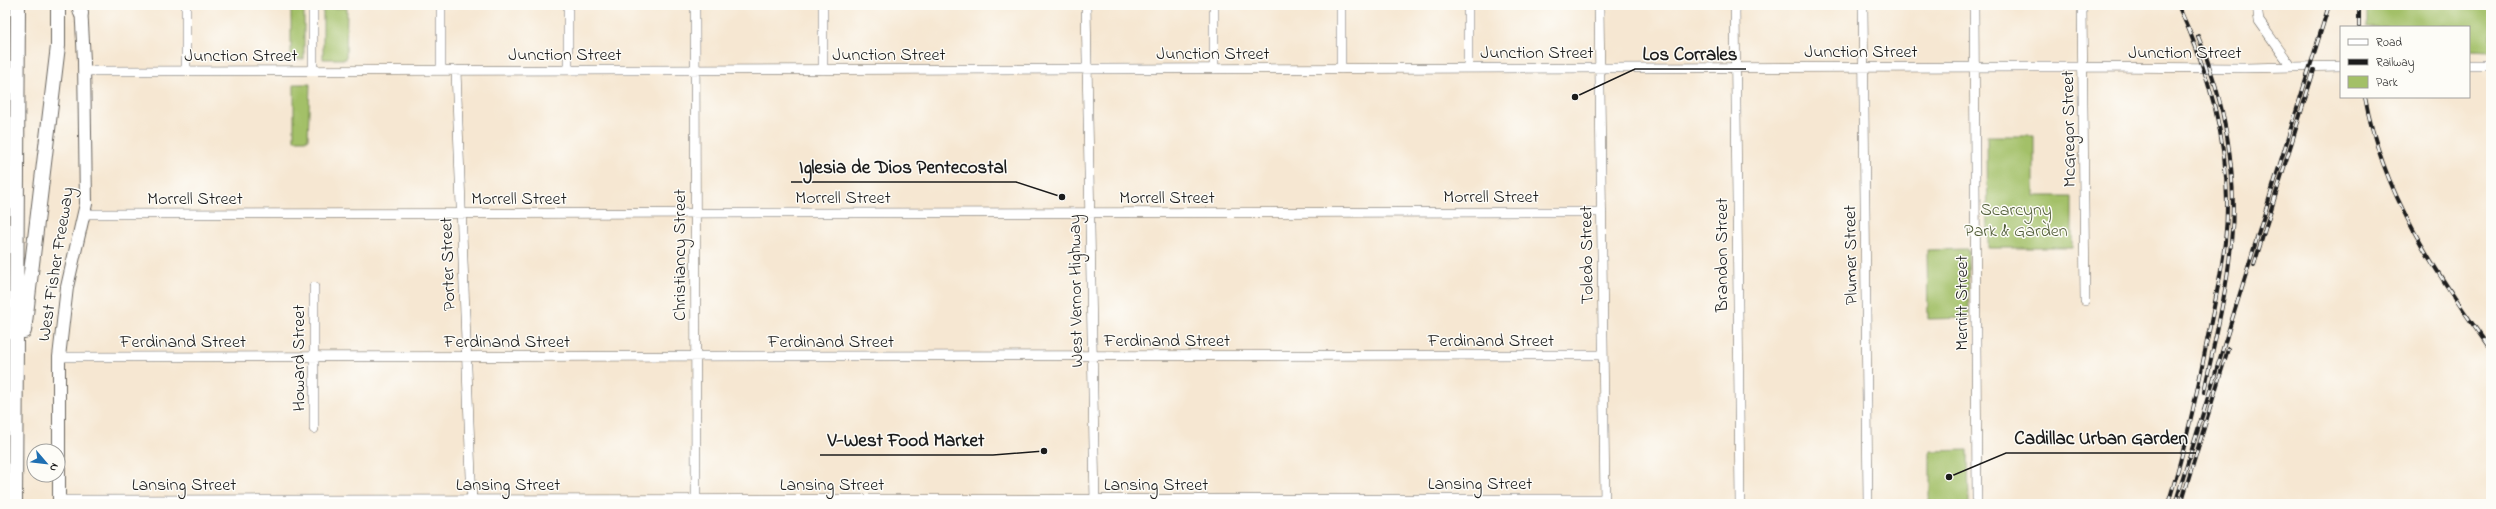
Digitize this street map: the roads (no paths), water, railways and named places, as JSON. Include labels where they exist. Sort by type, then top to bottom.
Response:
[{"type":"highway","points":[[15,504],[18,5]]},
{"type":"highway","points":[[16,391],[58,46],[58,7]]},
{"type":"main road","name":"West Fisher Freeway","points":[[59,502],[59,357],[67,287],[84,214],[85,71],[81,8]]},
{"type":"street","points":[[186,5],[186,71]]},
{"type":"street","points":[[313,5],[313,71]]},
{"type":"street","points":[[441,5],[441,70]]},
{"type":"street","points":[[568,5],[568,70]]},
{"type":"street","name":"Christiancy Street","points":[[695,5],[696,502]]},
{"type":"street","points":[[823,5],[823,70]]},
{"type":"street","name":"West Vernor Highway","points":[[1086,5],[1095,502]]},
{"type":"street","points":[[1214,5],[1214,69]]},
{"type":"street","points":[[1340,5],[1340,69]]},
{"type":"street","points":[[1468,5],[1468,68]]},
{"type":"street","name":"Toledo Street","points":[[1599,5],[1605,502]]},
{"type":"street","name":"Brandon Street","points":[[1735,5],[1740,504]]},
{"type":"street","name":"Plumer Street","points":[[1863,5],[1868,504]]},
{"type":"street","name":"Merritt Street","points":[[1974,5],[1977,504]]},
{"type":"street","name":"McGregor Street","points":[[2082,5],[2085,301]]},
{"type":"street","points":[[2257,5],[2259,21],[2291,66]]},
{"type":"street","points":[[2470,65],[2491,65]]},
{"type":"street","name":"Junction Street","points":[[85,71],[1736,67],[2202,68],[2340,66]]},
{"type":"street","name":"Porter Street","points":[[456,70],[472,502]]},
{"type":"street","name":"Morrell Street","points":[[84,214],[1602,212]]},
{"type":"street","name":"Howard Street","points":[[314,287],[314,429]]},
{"type":"street","name":"Ferdinand Street","points":[[59,357],[1603,355]]},
{"type":"street","name":"Lansing Street","points":[[59,502],[1605,502]]},
{"type":"railway","points":[[2168,504],[2189,425],[2214,307],[2225,242],[2227,211],[2223,150],[2218,120],[2201,61],[2178,5]]},
{"type":"railway","points":[[2175,504],[2329,5]]},
{"type":"railway","points":[[2359,5],[2359,26]]},
{"type":"railway","points":[[2198,36],[2216,86],[2222,112],[2231,164],[2233,190],[2233,217],[2229,262],[2220,318],[2204,392]]},
{"type":"railway","points":[[2254,265],[2314,70]]},
{"type":"railway","points":[[2365,98],[2373,132],[2384,166],[2413,230],[2450,291],[2491,350]]},
{"type":"railway","points":[[2181,504],[2228,349]]},
{"type":"place","name":"Los Corrales","points":[[1575,97]]},
{"type":"place","name":"Iglesia de Dios Pentecostal","points":[[1062,197]]},
{"type":"place","name":"V-West Food Market","points":[[1044,451]]},
{"type":"place","name":"Cadillac Urban Garden","points":[[1949,477]]},
{"type":"park label","name":"Scarcyny Park & Garden","points":[[2016,219]]}]
